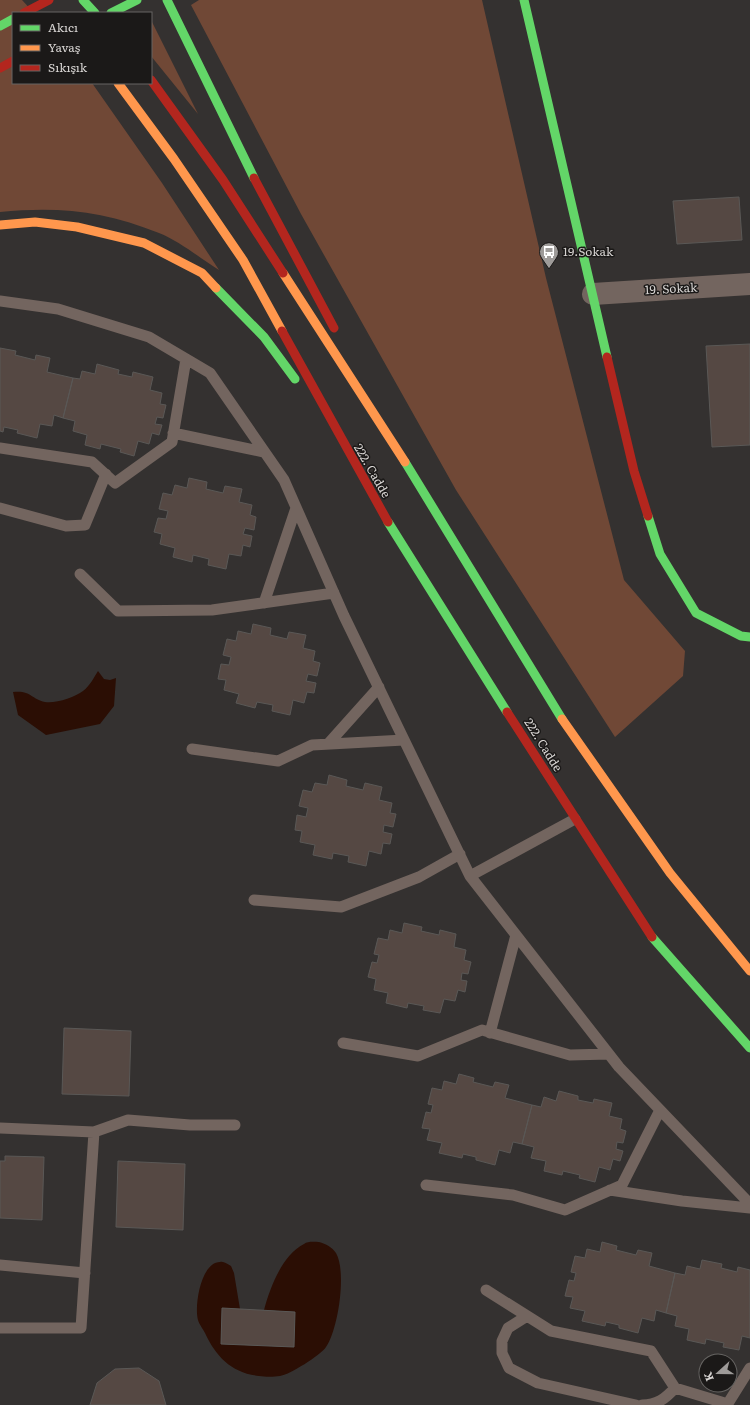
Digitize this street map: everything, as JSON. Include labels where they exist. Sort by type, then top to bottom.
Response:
[{"type":"main road","points":[[43,0],[50,4]]},
{"type":"main road","points":[[83,0],[94,12]]},
{"type":"main road","points":[[113,12],[137,0]]},
{"type":"main road","points":[[167,0],[236,144],[337,334]]},
{"type":"main road","points":[[524,0],[634,471],[660,554],[696,614],[741,636],[750,637]]},
{"type":"main road","points":[[27,12],[50,4]]},
{"type":"main road","points":[[0,26],[12,20]]},
{"type":"main road","points":[[0,68],[12,62]]},
{"type":"main road","points":[[152,81],[223,180],[404,460],[555,709],[670,873],[750,971]]},
{"type":"main road","points":[[119,84],[174,158],[243,260],[339,437]]},
{"type":"main road","points":[[0,225],[35,222],[77,226],[144,243],[202,273],[264,337],[339,437]]},
{"type":"main road","points":[[352,362],[404,460]]},
{"type":"main road","name":"222. Cadde","points":[[339,437],[389,525],[646,931],[750,1048]]},
{"type":"street","name":"19. Sokak","points":[[593,294],[750,284]]},
{"type":"lane","points":[[0,302],[58,308],[149,337],[210,373],[284,480],[334,593],[470,876],[619,1068],[750,1204]]},
{"type":"lane","points":[[0,448],[92,462],[115,483],[172,442],[186,359]]},
{"type":"lane","points":[[173,433],[264,452]]},
{"type":"lane","points":[[0,508],[66,526],[85,525],[106,474]]},
{"type":"lane","points":[[264,603],[296,508]]},
{"type":"lane","points":[[80,574],[118,612],[212,610],[334,593]]},
{"type":"lane","points":[[328,744],[379,687]]},
{"type":"lane","points":[[192,749],[278,761],[312,745],[404,740]]},
{"type":"lane","points":[[470,876],[576,819]]},
{"type":"lane","points":[[254,900],[341,907],[419,877],[460,854]]},
{"type":"lane","points":[[490,1033],[516,935]]},
{"type":"lane","points":[[343,1043],[418,1056],[482,1030],[570,1055],[609,1054]]},
{"type":"lane","points":[[426,1185],[514,1195],[565,1210],[622,1185],[660,1110]]},
{"type":"lane","points":[[0,1128],[94,1132],[128,1120],[190,1125],[235,1125]]},
{"type":"lane","points":[[0,1328],[81,1328],[94,1132]]},
{"type":"lane","points":[[610,1190],[682,1201],[750,1208]]},
{"type":"lane","points":[[0,1265],[85,1273]]},
{"type":"lane","points":[[486,1290],[551,1331],[652,1351],[675,1388],[728,1404],[750,1368]]},
{"type":"lane","points":[[527,1316],[508,1328],[502,1342],[502,1353],[509,1368],[538,1383],[636,1405]]},
{"type":"lane","points":[[642,1405],[655,1404],[665,1399],[675,1388]]},
{"type":"shaded area","points":[[0,0],[22,0],[33,12],[12,12],[12,84],[93,84],[162,183],[219,270],[167,236],[120,220],[100,215],[62,210],[21,210],[0,212]]},
{"type":"shaded area","points":[[199,0],[482,0],[546,278],[624,580],[685,651],[683,676],[615,737],[456,490],[301,214],[191,5]]},
{"type":"shaded area","points":[[152,22],[198,114],[152,57]]},
{"type":"shaded area","points":[[98,671],[104,679],[110,680],[116,678],[114,706],[100,724],[46,735],[18,715],[13,692],[24,692],[40,701],[45,702],[59,701],[70,698],[83,691],[90,684]]},
{"type":"shaded area","points":[[319,1242],[329,1246],[336,1253],[341,1273],[340,1301],[334,1328],[323,1351],[290,1372],[284,1375],[272,1377],[249,1374],[226,1362],[209,1342],[198,1320],[198,1295],[200,1286],[208,1269],[213,1264],[223,1262],[231,1266],[234,1273],[240,1309],[222,1308],[221,1344],[293,1347],[295,1312],[264,1310],[273,1282],[289,1256],[296,1249],[306,1243]]},
{"type":"building","points":[[739,197],[742,240],[677,244],[673,201]]},
{"type":"building","points":[[750,344],[750,445],[712,447],[706,346]]},
{"type":"building","points":[[0,348],[16,351],[15,355],[35,360],[36,355],[50,358],[47,372],[73,378],[63,418],[54,415],[52,426],[40,424],[37,438],[17,433],[18,430],[4,427],[3,432],[0,431]]},
{"type":"building","points":[[97,364],[119,370],[118,374],[132,377],[133,372],[153,377],[150,390],[162,393],[160,404],[166,405],[163,418],[157,417],[155,424],[162,425],[159,435],[152,433],[149,444],[138,441],[134,456],[120,452],[121,449],[101,444],[100,449],[85,445],[87,435],[73,431],[75,421],[63,418],[73,378],[80,379],[82,371],[95,374]]},
{"type":"building","points":[[189,478],[207,482],[206,489],[223,493],[225,486],[242,489],[239,502],[252,505],[250,515],[256,517],[254,530],[245,528],[243,534],[252,536],[250,547],[243,545],[241,556],[229,554],[226,569],[208,565],[209,559],[193,555],[192,562],[173,557],[175,548],[160,544],[162,534],[154,532],[158,518],[166,519],[168,511],[159,509],[163,493],[172,495],[175,485],[187,488]]},
{"type":"building","points":[[253,624],[271,628],[270,635],[287,639],[289,632],[306,635],[303,648],[315,651],[313,661],[320,663],[317,676],[308,674],[306,681],[316,683],[314,693],[307,692],[304,703],[293,700],[290,715],[272,711],[273,705],[257,702],[255,708],[236,703],[239,694],[224,690],[226,680],[218,679],[221,664],[229,665],[231,657],[223,655],[227,639],[236,641],[238,631],[251,634]]},
{"type":"building","points":[[329,775],[347,780],[346,786],[363,790],[365,783],[382,787],[379,800],[392,803],[390,813],[396,814],[393,827],[384,825],[383,832],[392,834],[390,844],[383,843],[381,854],[369,851],[366,866],[348,862],[349,856],[333,853],[332,859],[313,855],[315,845],[300,842],[302,831],[295,830],[297,815],[306,817],[308,808],[299,806],[303,790],[312,792],[315,783],[327,785]]},
{"type":"building","points":[[404,923],[422,927],[421,931],[439,935],[440,930],[456,934],[454,947],[466,950],[464,960],[471,962],[468,974],[462,973],[461,980],[467,981],[465,992],[458,990],[455,1001],[444,999],[440,1013],[423,1010],[424,1006],[408,1003],[407,1008],[386,1003],[388,993],[374,990],[376,979],[368,977],[372,962],[377,963],[379,955],[374,954],[378,938],[388,940],[390,930],[402,933]]},
{"type":"building","points":[[64,1028],[131,1031],[129,1096],[62,1094]]},
{"type":"building","points":[[459,1074],[474,1078],[473,1082],[493,1087],[495,1082],[509,1085],[505,1098],[532,1105],[522,1144],[513,1142],[510,1153],[499,1150],[495,1165],[476,1160],[476,1157],[463,1154],[462,1158],[439,1153],[442,1143],[427,1140],[430,1129],[422,1128],[426,1112],[431,1113],[433,1105],[428,1104],[432,1088],[442,1090],[444,1081],[456,1084]]},
{"type":"building","points":[[559,1091],[578,1096],[578,1100],[593,1103],[594,1099],[612,1103],[609,1116],[622,1119],[620,1129],[626,1131],[623,1143],[617,1142],[616,1149],[623,1151],[620,1161],[613,1159],[610,1170],[599,1167],[595,1182],[579,1178],[580,1175],[563,1171],[562,1175],[544,1171],[546,1161],[531,1158],[534,1147],[522,1144],[532,1105],[541,1107],[544,1097],[556,1101]]},
{"type":"building","points":[[5,1156],[44,1157],[42,1220],[0,1218],[0,1161],[5,1161]]},
{"type":"building","points":[[118,1161],[185,1164],[183,1230],[116,1227]]},
{"type":"building","points":[[602,1242],[617,1246],[616,1250],[636,1255],[638,1250],[652,1253],[649,1266],[675,1273],[666,1313],[656,1310],[654,1321],[642,1318],[638,1333],[619,1328],[619,1325],[606,1322],[605,1326],[582,1321],[585,1311],[570,1308],[573,1297],[565,1296],[569,1280],[574,1281],[576,1273],[571,1272],[575,1256],[585,1258],[587,1249],[600,1252]]},
{"type":"building","points":[[702,1260],[722,1264],[721,1268],[737,1272],[738,1267],[750,1270],[750,1338],[742,1336],[739,1350],[723,1347],[724,1343],[706,1339],[705,1344],[687,1340],[689,1329],[675,1326],[677,1316],[666,1313],[675,1273],[685,1275],[687,1266],[700,1269]]},
{"type":"building","points":[[222,1308],[295,1312],[294,1347],[221,1344]]},
{"type":"building","points":[[139,1368],[159,1381],[166,1405],[90,1405],[97,1383],[115,1369]]},
{"type":"traffic: fast","points":[[83,0],[94,12]]},
{"type":"traffic: fast","points":[[113,12],[137,0]]},
{"type":"traffic: fast","points":[[167,0],[254,178]]},
{"type":"traffic: fast","points":[[524,0],[607,357]]},
{"type":"traffic: fast","points":[[0,26],[12,20]]},
{"type":"traffic: fast","points":[[216,288],[264,337],[295,379]]},
{"type":"traffic: fast","points":[[405,462],[562,719]]},
{"type":"traffic: fast","points":[[648,516],[660,554],[696,613],[741,636],[750,637]]},
{"type":"traffic: fast","points":[[388,522],[507,712]]},
{"type":"traffic: fast","points":[[652,937],[750,1048]]},
{"type":"traffic: slow","points":[[119,84],[174,159],[243,260],[282,331]]},
{"type":"traffic: slow","points":[[0,225],[35,222],[77,227],[144,243],[202,273],[216,288]]},
{"type":"traffic: slow","points":[[283,273],[405,462]]},
{"type":"traffic: slow","points":[[562,719],[670,873],[750,971]]},
{"type":"traffic: jam","points":[[26,12],[49,0]]},
{"type":"traffic: jam","points":[[0,68],[12,62]]},
{"type":"traffic: jam","points":[[152,81],[223,180],[283,273]]},
{"type":"traffic: jam","points":[[254,178],[334,328]]},
{"type":"traffic: jam","points":[[282,331],[388,522]]},
{"type":"traffic: jam","points":[[607,357],[634,471],[648,516]]},
{"type":"traffic: jam","points":[[507,712],[652,937]]},
{"type":"place","name":"19.Sokak","points":[[549,269]]}]
